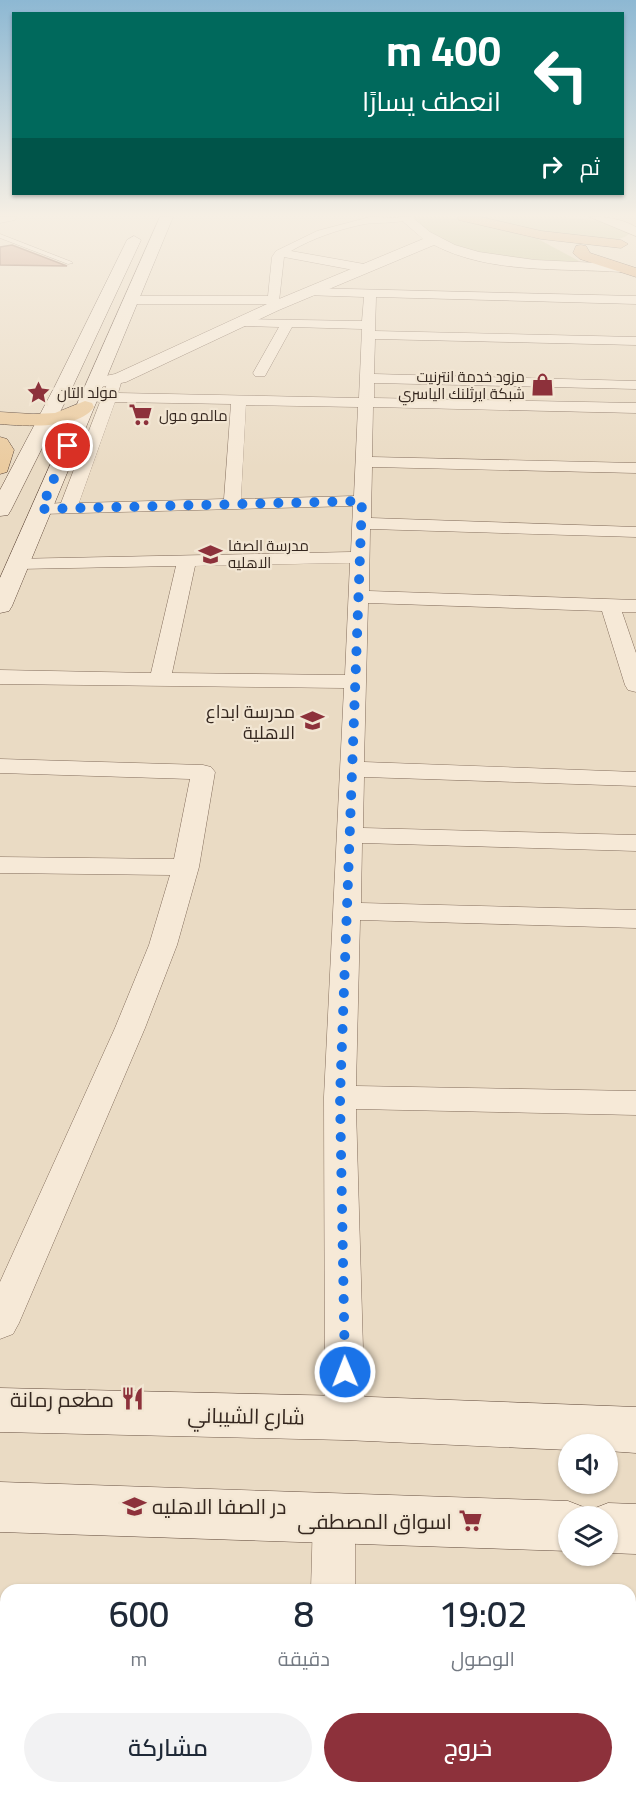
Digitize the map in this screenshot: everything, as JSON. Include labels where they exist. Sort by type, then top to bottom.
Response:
[{"type":"main road","points":[[0,510],[105,301]]},
{"type":"main road","points":[[0,606],[64,455],[95,396],[132,301]]},
{"type":"main road","points":[[115,380],[243,322],[283,301]]},
{"type":"main road","points":[[0,418],[47,420],[66,416],[95,396]]},
{"type":"main road","points":[[0,443],[4,450],[0,468]]},
{"type":"main road","points":[[28,454],[34,449],[49,446],[62,450],[64,455]]},
{"type":"main road","name":"شارع الشيباني","points":[[0,1410],[345,1418],[636,1430]]},
{"type":"main road","points":[[0,1507],[558,1526]]},
{"type":"main road","points":[[618,1528],[636,1529]]},
{"type":"street","points":[[157,301],[273,304],[273,301]]},
{"type":"street","points":[[345,1418],[340,1097],[370,301]]},
{"type":"street","points":[[243,322],[288,323],[369,330],[636,340]]},
{"type":"street","points":[[260,373],[288,323]]},
{"type":"street","points":[[68,508],[95,396],[115,380]]},
{"type":"street","points":[[95,396],[239,399],[367,391],[636,385]]},
{"type":"street","points":[[367,391],[636,408]]},
{"type":"street","points":[[232,504],[239,399]]},
{"type":"street","points":[[364,462],[636,468]]},
{"type":"street","points":[[41,509],[232,504],[636,532]]},
{"type":"street","points":[[18,562],[360,557]]},
{"type":"street","points":[[160,679],[187,560]]},
{"type":"street","points":[[359,597],[636,606]]},
{"type":"street","points":[[610,605],[636,686]]},
{"type":"street","points":[[0,677],[356,682]]},
{"type":"street","points":[[0,766],[203,772],[186,867],[155,966],[0,1323]]},
{"type":"street","points":[[352,769],[636,778]]},
{"type":"street","points":[[350,835],[636,843]]},
{"type":"street","points":[[0,865],[186,867]]},
{"type":"street","points":[[347,911],[636,919]]},
{"type":"street","points":[[340,1097],[636,1103]]},
{"type":"street","points":[[333,1584],[334,1518]]},
{"type":"place","name":"مزود خدمة انترنيت شبكة ايرثلنك الياسري","points":[[543,385]]},
{"type":"place","name":"مولد التان","points":[[39,392]]},
{"type":"place","name":"مالمو مول","points":[[141,415]]},
{"type":"place","name":"مدرسة الصفا الاهليه","points":[[210,554]]},
{"type":"place","name":"مدرسة ابداع الاهلية","points":[[313,721]]},
{"type":"place","name":"مطعم رمانة","points":[[132,1399]]},
{"type":"place","name":"در الصفا الاهليه","points":[[134,1506]]},
{"type":"place","name":"اسواق المصطفى","points":[[470,1521]]},
{"type":"route","points":[[68,446],[41,509],[362,501],[340,1097],[345,1372]]}]
